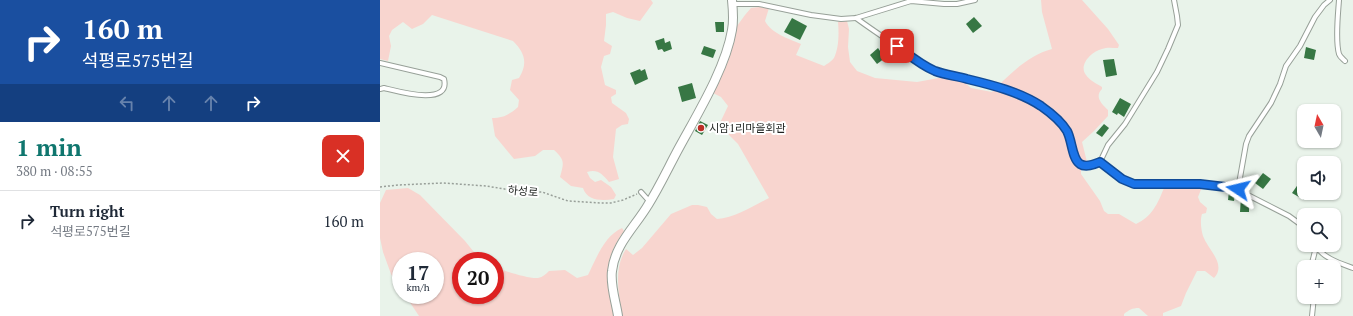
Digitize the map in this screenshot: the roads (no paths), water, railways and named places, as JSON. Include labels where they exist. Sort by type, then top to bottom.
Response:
[{"type":"street","points":[[618,316],[612,279],[614,259],[619,247],[650,203],[721,68],[732,31],[734,16],[732,2]]},
{"type":"lane","points":[[732,2],[759,4],[841,19],[856,18],[911,2],[958,4],[975,0]]},
{"type":"lane","points":[[856,18],[935,71],[1016,93],[1040,105],[1052,113],[1067,131],[1078,163],[1082,166],[1089,166],[1100,162],[1108,145],[1133,112],[1157,72],[1178,25],[1174,0]]},
{"type":"lane","points":[[1238,189],[1246,144],[1249,136],[1271,103],[1280,84],[1286,66],[1300,46],[1315,17],[1330,0]]},
{"type":"lane","points":[[1339,0],[1339,48],[1341,58],[1345,61]]},
{"type":"lane","points":[[380,63],[440,77],[444,79],[445,83],[441,92],[428,96],[415,95],[384,88],[380,89]]},
{"type":"lane","points":[[1100,162],[1122,179],[1134,184],[1200,184],[1238,189],[1297,221]]},
{"type":"lane","points":[[641,192],[650,203]]},
{"type":"lane","points":[[1320,252],[1323,255],[1339,263],[1353,268]]},
{"type":"lane","points":[[1312,316],[1313,304]]},
{"type":"place","name":"시암1리마을회관","points":[[701,128]]}]
